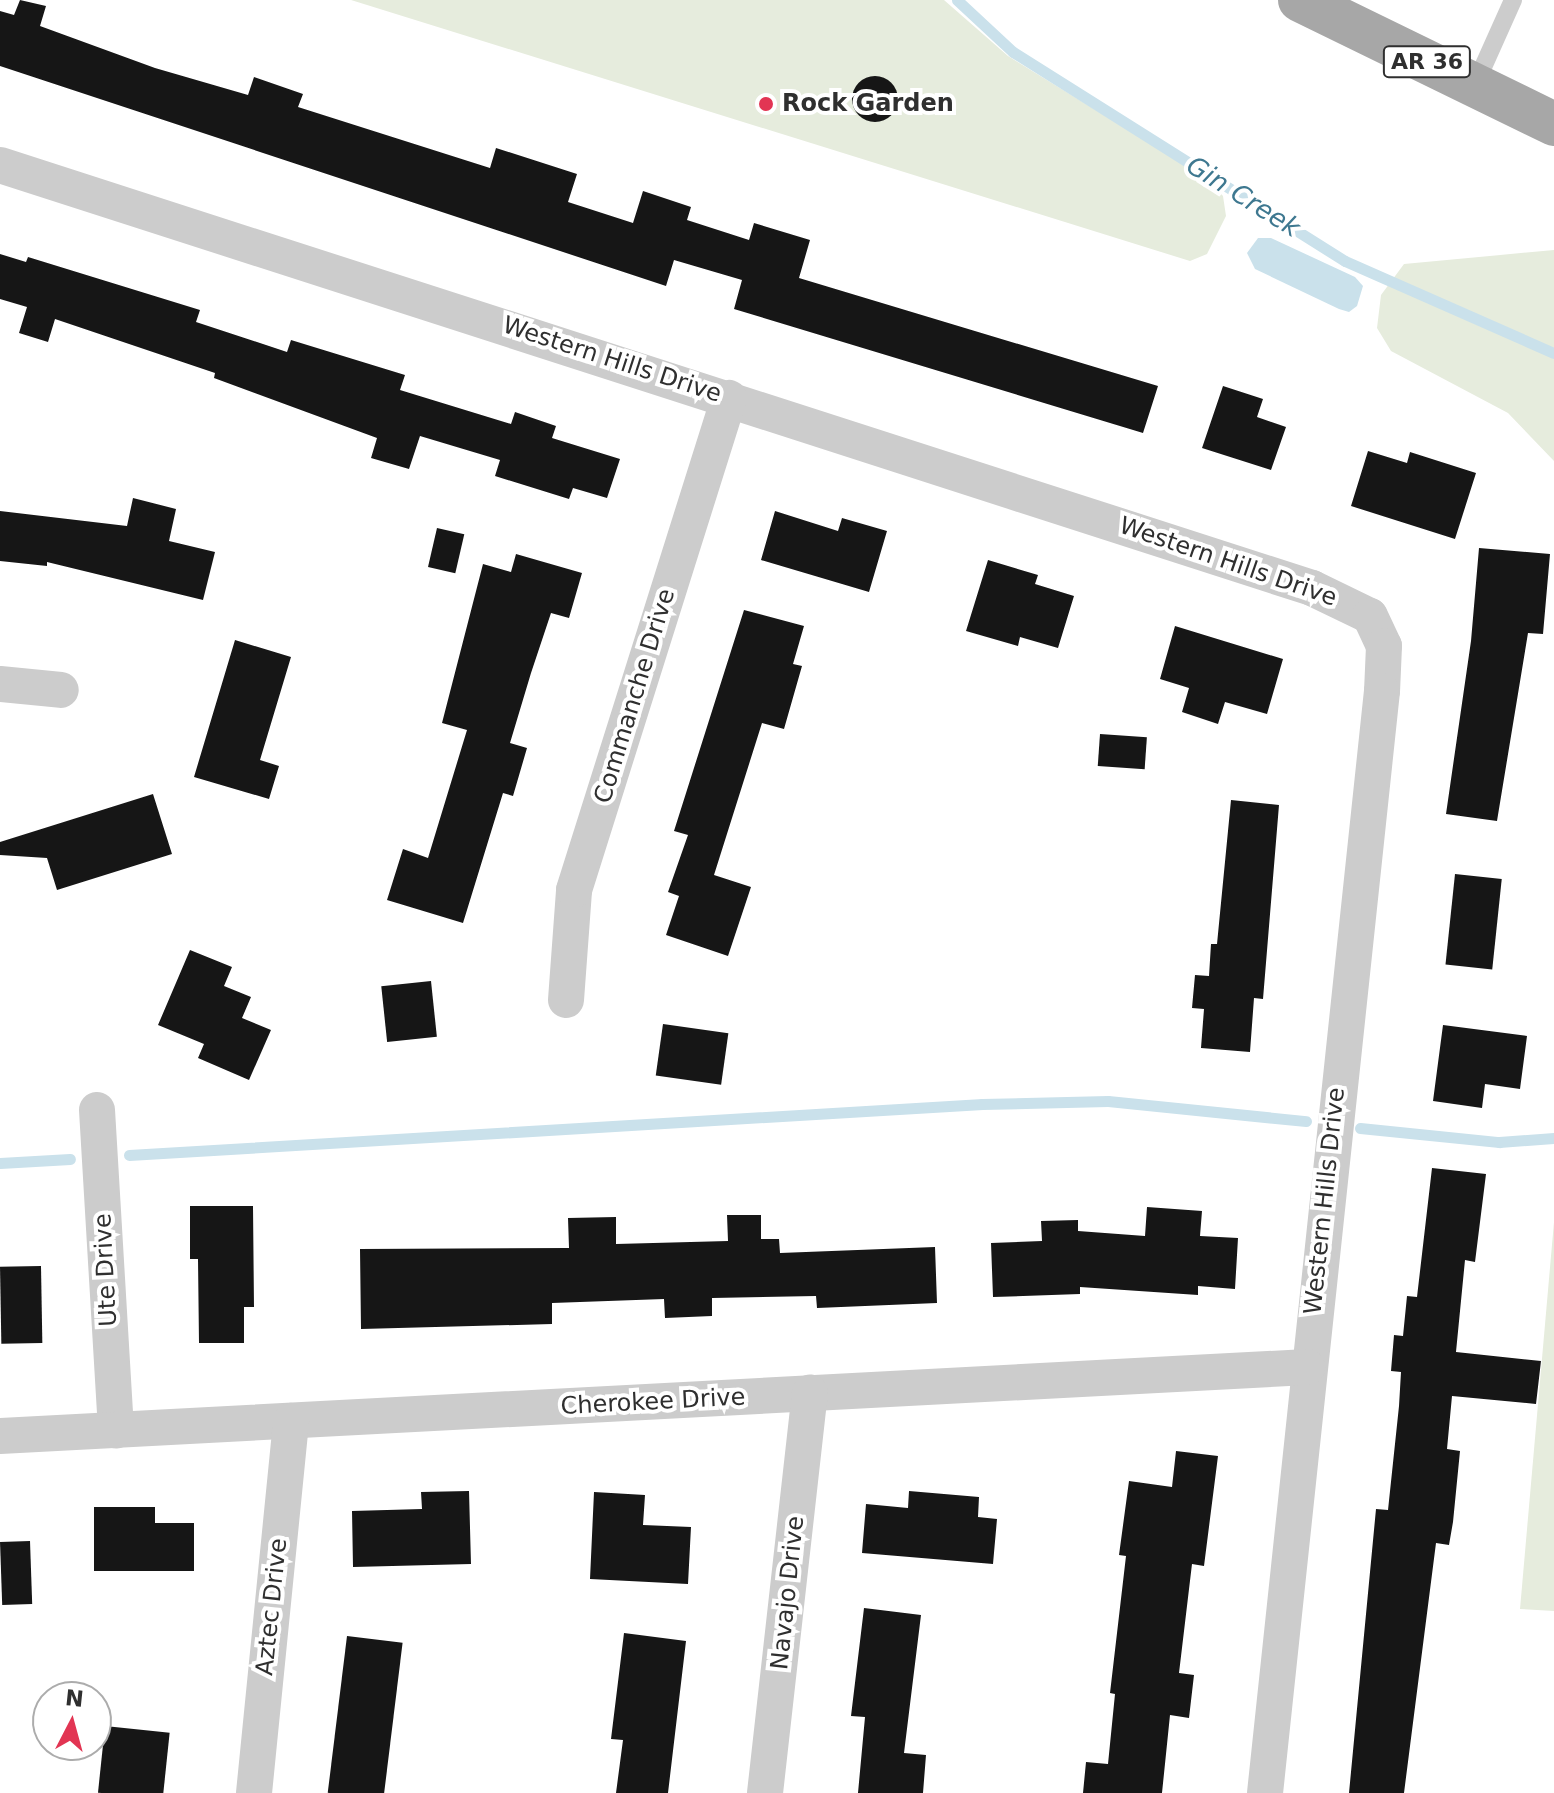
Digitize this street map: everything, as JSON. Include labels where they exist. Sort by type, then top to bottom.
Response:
[{"type":"main road","name":"AR 36","points":[[1300,0],[1554,124]]},
{"type":"street","name":"Western Hills Drive","points":[[0,165],[1312,588],[1370,616],[1384,646],[1382,691],[1307,1367],[1265,1793]]},
{"type":"street","name":"Commanche Drive","points":[[566,1000],[574,890],[729,398]]},
{"type":"street","points":[[0,684],[61,690]]},
{"type":"street","name":"Ute Drive","points":[[97,1110],[116,1430]]},
{"type":"street","name":"Cherokee Drive","points":[[0,1436],[1307,1367]]},
{"type":"street","name":"Navajo Drive","points":[[765,1793],[810,1393]]},
{"type":"street","name":"Aztec Drive","points":[[254,1793],[291,1421]]},
{"type":"lane","points":[[1475,86],[1513,0]]},
{"type":"green space","points":[[351,0],[944,0],[1008,56],[1206,178],[1223,196],[1226,216],[1207,254],[1190,261]]},
{"type":"green space","points":[[1554,250],[1554,461],[1508,413],[1391,351],[1377,328],[1381,295],[1404,264]]},
{"type":"green space","points":[[1554,1222],[1554,1611],[1520,1609]]},
{"type":"water","points":[[1258,238],[1271,238],[1355,277],[1363,286],[1357,306],[1349,312],[1339,309],[1255,269],[1247,253]]},
{"type":"building","points":[[20,0],[46,6],[40,26],[155,68],[248,95],[254,77],[303,94],[298,107],[490,168],[496,148],[577,174],[568,202],[633,223],[643,191],[691,207],[687,220],[749,240],[754,223],[810,240],[799,278],[1158,386],[1143,433],[734,309],[742,280],[674,260],[666,286],[0,66],[0,11],[14,15]]},
{"type":"building","points":[[875,76],[891,83],[898,99],[891,115],[875,122],[859,115],[852,99],[859,83]]},
{"type":"building","points":[[0,254],[26,262],[28,257],[200,310],[196,322],[287,352],[291,340],[405,375],[400,390],[511,424],[515,412],[556,426],[552,438],[620,459],[607,498],[573,488],[569,499],[495,476],[500,460],[420,436],[409,469],[371,458],[377,438],[214,378],[215,373],[55,319],[48,342],[19,333],[27,307],[0,299]]},
{"type":"building","points":[[1223,386],[1263,399],[1257,417],[1286,427],[1271,470],[1202,448]]},
{"type":"building","points":[[1368,451],[1407,463],[1410,452],[1476,473],[1455,539],[1351,506]]},
{"type":"building","points":[[133,498],[176,509],[169,541],[215,552],[203,600],[47,562],[47,566],[0,561],[0,511],[127,526]]},
{"type":"building","points":[[775,511],[838,531],[842,518],[887,531],[869,592],[761,560]]},
{"type":"building","points":[[437,528],[464,534],[455,573],[428,567]]},
{"type":"building","points":[[1479,548],[1550,554],[1543,634],[1528,633],[1497,821],[1446,814],[1471,641]]},
{"type":"building","points":[[516,554],[582,573],[569,618],[551,613],[510,743],[527,748],[513,796],[503,793],[463,923],[387,900],[403,849],[428,858],[467,730],[442,723],[483,564],[511,572]]},
{"type":"building","points":[[988,560],[1038,575],[1035,584],[1074,596],[1058,648],[1020,637],[1018,646],[966,631]]},
{"type":"building","points":[[744,610],[804,626],[793,664],[802,666],[784,729],[762,723],[714,875],[751,887],[728,956],[666,935],[679,896],[668,892],[688,835],[674,831]]},
{"type":"building","points":[[1175,626],[1283,659],[1267,714],[1225,702],[1218,724],[1182,712],[1189,688],[1160,679]]},
{"type":"building","points":[[235,640],[291,657],[260,760],[279,766],[269,799],[194,777]]},
{"type":"building","points":[[1100,734],[1147,737],[1145,769],[1098,766]]},
{"type":"building","points":[[153,794],[172,854],[57,890],[47,858],[0,855],[0,842]]},
{"type":"building","points":[[1231,800],[1279,805],[1263,999],[1254,998],[1250,1052],[1201,1048],[1204,1009],[1192,1008],[1195,975],[1209,976],[1211,944],[1217,944]]},
{"type":"building","points":[[1455,874],[1502,879],[1492,969],[1445,965]]},
{"type":"building","points":[[190,950],[232,967],[224,986],[251,997],[242,1018],[271,1030],[249,1080],[198,1058],[204,1044],[158,1025]]},
{"type":"building","points":[[431,981],[437,1037],[387,1042],[381,986]]},
{"type":"building","points":[[663,1024],[728,1033],[721,1085],[656,1075]]},
{"type":"building","points":[[1443,1025],[1527,1036],[1520,1089],[1485,1084],[1482,1108],[1433,1101]]},
{"type":"building","points":[[1432,1168],[1486,1174],[1475,1262],[1465,1260],[1456,1352],[1541,1361],[1536,1404],[1452,1396],[1447,1449],[1460,1451],[1453,1522],[1449,1545],[1436,1543],[1404,1793],[1349,1793],[1376,1509],[1388,1510],[1399,1406],[1401,1372],[1391,1371],[1394,1335],[1403,1336],[1407,1296],[1417,1297]]},
{"type":"building","points":[[190,1206],[253,1206],[254,1307],[244,1307],[244,1343],[199,1343],[198,1259],[190,1259]]},
{"type":"building","points":[[1147,1207],[1202,1211],[1200,1236],[1238,1238],[1235,1289],[1198,1286],[1198,1295],[1080,1287],[1080,1294],[993,1297],[991,1243],[1042,1241],[1041,1221],[1078,1220],[1078,1231],[1145,1236]]},
{"type":"building","points":[[727,1215],[761,1215],[761,1239],[779,1239],[780,1253],[935,1247],[937,1303],[817,1308],[816,1296],[712,1298],[712,1316],[665,1318],[664,1299],[552,1303],[552,1324],[361,1329],[360,1249],[569,1248],[568,1218],[616,1217],[616,1244],[728,1241]]},
{"type":"building","points":[[41,1266],[42,1343],[1,1344],[0,1267]]},
{"type":"building","points":[[1176,1451],[1218,1456],[1204,1566],[1192,1564],[1179,1673],[1194,1675],[1189,1718],[1170,1715],[1162,1793],[1083,1793],[1086,1762],[1108,1764],[1115,1694],[1110,1693],[1126,1556],[1119,1555],[1129,1481],[1172,1487]]},
{"type":"building","points":[[469,1491],[471,1564],[353,1567],[352,1511],[422,1509],[421,1492]]},
{"type":"building","points":[[909,1491],[979,1497],[978,1517],[997,1519],[993,1564],[862,1553],[866,1504],[908,1508]]},
{"type":"building","points":[[594,1492],[645,1495],[643,1525],[691,1527],[688,1584],[590,1579]]},
{"type":"building","points":[[94,1507],[155,1507],[155,1523],[194,1523],[194,1571],[94,1571]]},
{"type":"building","points":[[30,1541],[32,1604],[2,1605],[0,1542]]},
{"type":"building","points":[[864,1608],[921,1615],[904,1753],[926,1755],[923,1793],[858,1793],[865,1717],[851,1716]]},
{"type":"building","points":[[624,1633],[686,1641],[668,1793],[616,1793],[623,1740],[611,1739]]},
{"type":"building","points":[[347,1636],[403,1643],[384,1793],[328,1793]]},
{"type":"building","points":[[112,1727],[170,1733],[163,1793],[98,1793],[101,1761],[112,1761]]},
{"type":"waterway","name":"Gin Creek","points":[[957,0],[1013,52],[1345,261],[1554,353]]},
{"type":"waterway","points":[[129,1155],[982,1104],[1108,1101],[1306,1121]]},
{"type":"waterway","points":[[1360,1128],[1499,1142],[1554,1138]]},
{"type":"waterway","points":[[0,1163],[70,1159]]},
{"type":"place","name":"Rock Garden","points":[[766,104]]}]
